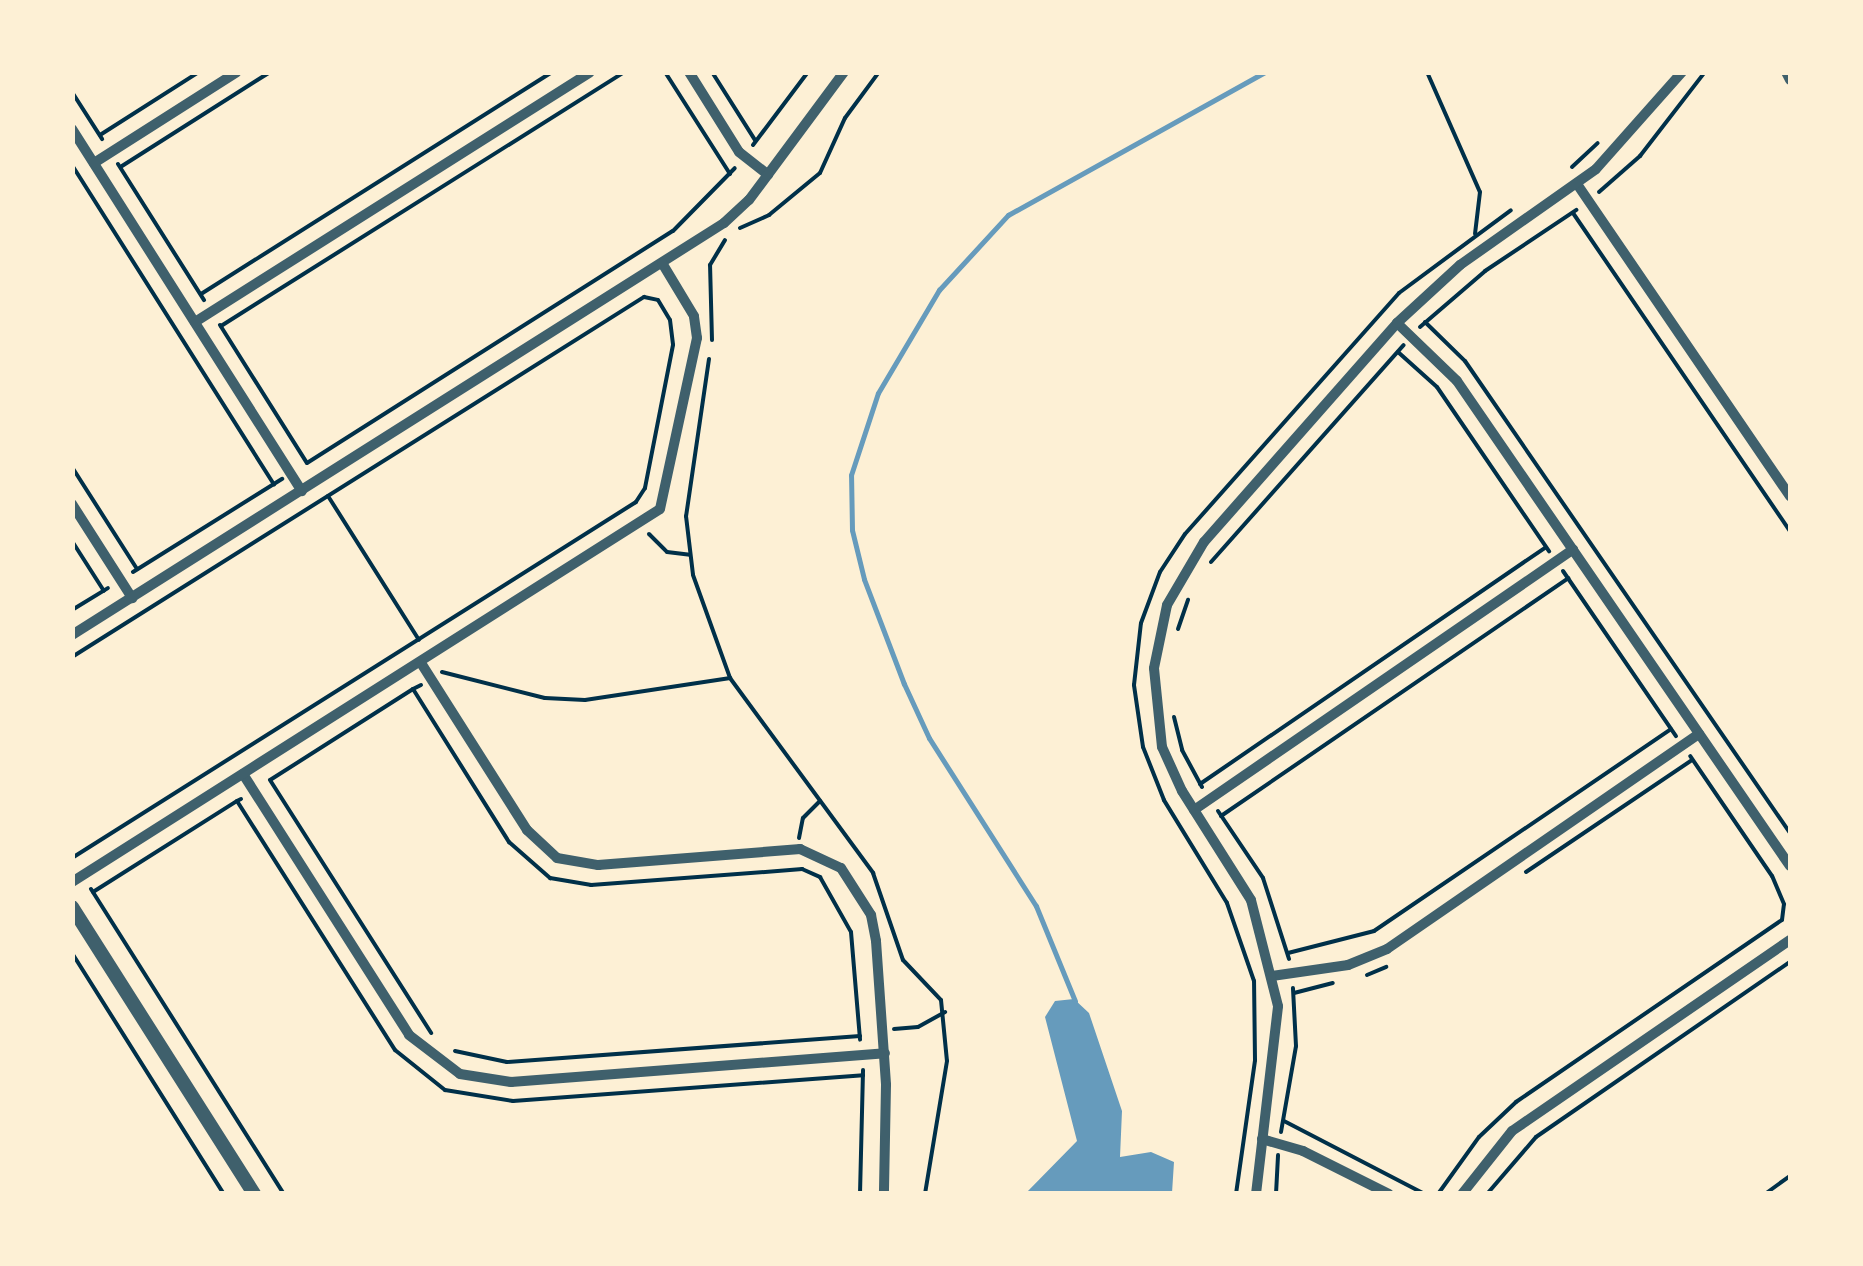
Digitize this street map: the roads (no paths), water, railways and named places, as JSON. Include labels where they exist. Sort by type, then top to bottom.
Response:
[{"type":"street","points":[[94,163],[237,72]]},
{"type":"street","points":[[194,322],[590,72]]},
{"type":"street","points":[[689,72],[744,156],[768,174]]},
{"type":"street","points":[[72,635],[732,216],[844,72]]},
{"type":"street","points":[[1256,1194],[1276,1061],[1272,976],[1251,900],[1194,810],[1162,748],[1155,709],[1156,646],[1174,588],[1224,519],[1397,323],[1460,265],[1577,184],[1624,144],[1682,72]]},
{"type":"street","points":[[1786,72],[1790,80]]},
{"type":"street","points":[[72,129],[302,491]]},
{"type":"street","points":[[1577,184],[1790,496]]},
{"type":"street","points":[[77,879],[642,524],[668,490],[697,338],[694,316],[662,263]]},
{"type":"street","points":[[1397,323],[1457,381],[1788,862],[1790,876]]},
{"type":"street","points":[[72,504],[132,598]]},
{"type":"street","points":[[1194,810],[1573,550]]},
{"type":"street","points":[[420,663],[526,830],[557,858],[598,864],[800,850],[834,861],[871,915],[885,1054],[884,1194]]},
{"type":"street","points":[[1272,976],[1348,965],[1387,948],[1699,734]]},
{"type":"street","points":[[243,774],[409,1035],[460,1074],[511,1082],[885,1054]]},
{"type":"street","points":[[72,907],[254,1194]]},
{"type":"street","points":[[1462,1194],[1512,1131],[1790,940]]},
{"type":"street","points":[[1262,1139],[1389,1194]]},
{"type":"water","points":[[1074,999],[1089,1013],[1122,1111],[1120,1157],[1151,1152],[1174,1162],[1172,1193],[1026,1193],[1077,1141],[1045,1017],[1055,1001]]},
{"type":"waterway","points":[[1075,1001],[1036,906],[929,738],[904,684],[864,579],[852,530],[851,475],[878,393],[939,290],[1008,215],[1265,72]]}]
